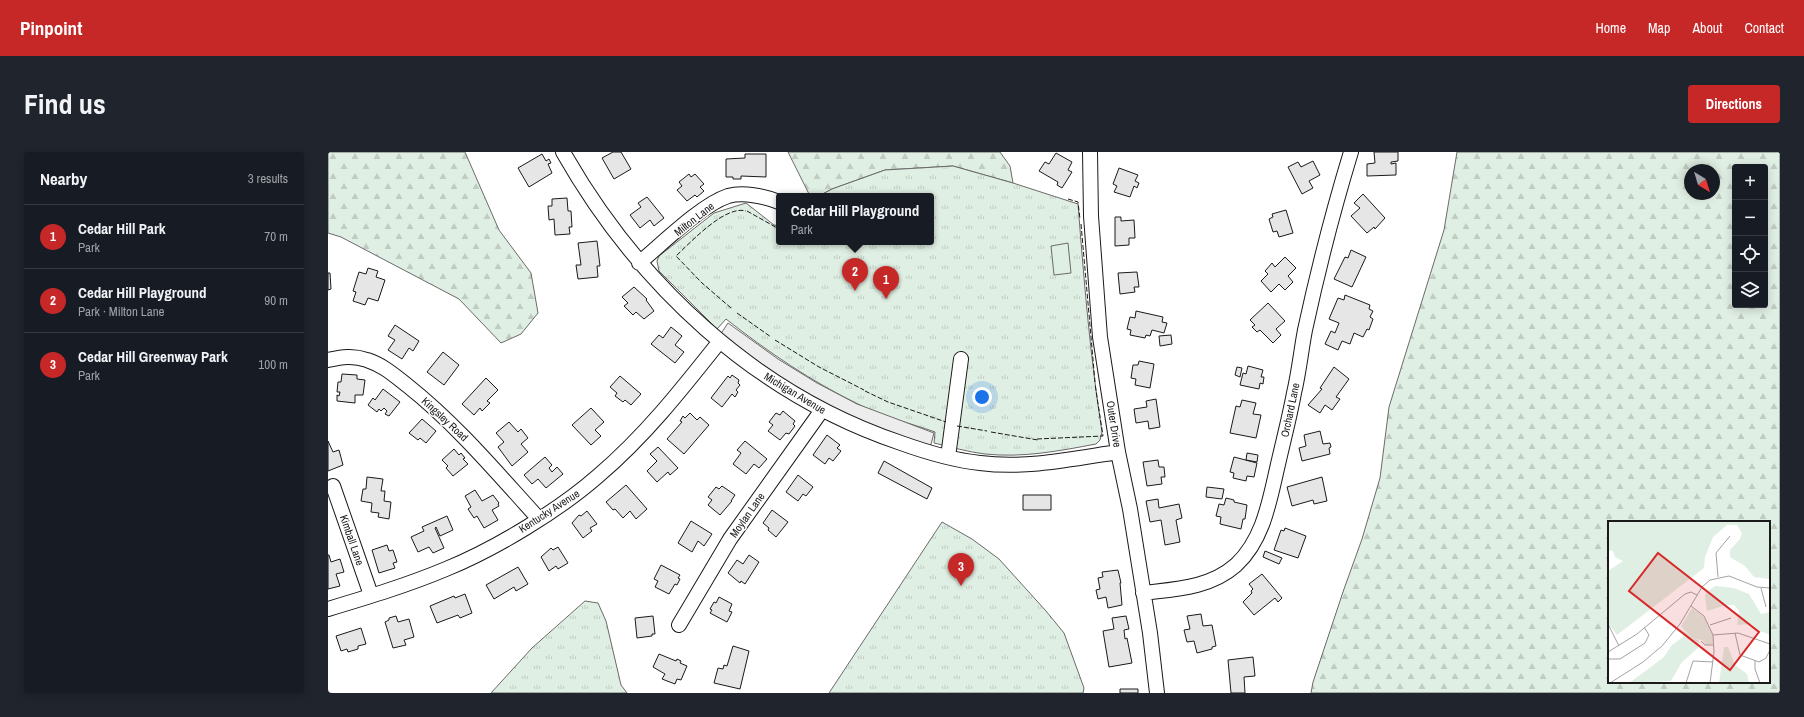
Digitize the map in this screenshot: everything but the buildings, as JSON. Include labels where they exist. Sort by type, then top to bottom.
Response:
[{"type":"street","name":"Michigan Avenue","points":[[563,152],[591,199],[639,263],[683,308],[720,342],[765,376],[822,410],[880,436],[948,457],[979,463],[1033,465],[1118,452]]},
{"type":"street","name":"Outer Drive","points":[[1090,152],[1091,216],[1100,337],[1118,452],[1130,509],[1153,648],[1157,693]]},
{"type":"street","name":"Orchard Lane","points":[[1143,593],[1191,587],[1210,582],[1225,574],[1237,564],[1247,553],[1258,535],[1266,517],[1285,436],[1305,331],[1332,216],[1351,152]]},
{"type":"street","name":"Milton Lane","points":[[639,263],[710,205],[729,196],[749,195],[769,198],[776,201]]},
{"type":"street","name":"Kentucky Avenue","points":[[328,608],[402,586],[446,569],[510,536],[539,519],[589,484],[645,431],[671,403],[720,342]]},
{"type":"street","name":"Kingsley Road","points":[[328,360],[346,356],[355,357],[382,366],[463,434],[539,519]]},
{"type":"street","points":[[948,457],[961,359]]},
{"type":"street","name":"Moylan Lane","points":[[679,625],[730,539],[822,410]]},
{"type":"street","name":"Kimball Lane","points":[[333,486],[371,595]]},
{"type":"green space","points":[[328,152],[465,152],[499,230],[531,273],[538,313],[521,334],[501,343],[459,299],[341,237],[328,233]]},
{"type":"green space","points":[[788,152],[1000,152],[1010,166],[1013,183],[953,166],[885,170],[825,193],[808,193]]},
{"type":"green space","points":[[1457,152],[1780,152],[1780,693],[1311,693],[1313,682],[1362,539],[1380,478],[1389,407],[1444,230]]},
{"type":"green space","points":[[953,166],[1078,204],[1085,290],[1102,432],[1100,440],[1096,444],[1055,451],[999,455],[979,453],[934,443],[935,432],[878,413],[842,396],[791,366],[726,319],[717,329],[659,271],[657,261],[659,256],[714,213],[746,203],[776,225],[776,245],[934,245],[934,193],[825,193],[885,170]]},
{"type":"green space","points":[[1068,243],[1071,273],[1054,275],[1051,246]]},
{"type":"green space","points":[[942,522],[972,539],[999,559],[1046,611],[1064,633],[1084,688],[1083,693],[829,693]]},
{"type":"green space","points":[[585,601],[598,603],[606,621],[621,685],[627,693],[491,693],[532,648]]},
{"type":"shaded area","points":[[728,323],[778,359],[817,383],[857,404],[934,433],[930,448],[852,418],[796,388],[720,335]]},
{"type":"fence","points":[[1068,199],[1078,202],[1080,219]]},
{"type":"fence","points":[[731,308],[702,283],[676,256],[699,234],[719,219],[738,211],[746,211]]},
{"type":"fence","points":[[747,211],[776,227]]},
{"type":"fence","points":[[1081,224],[1095,382]]},
{"type":"fence","points":[[737,313],[771,337]]},
{"type":"fence","points":[[775,340],[819,367],[864,390]]},
{"type":"fence","points":[[1037,439],[1103,436],[1095,384]]},
{"type":"fence","points":[[865,391],[888,402],[946,422]]},
{"type":"fence","points":[[957,426],[987,431]]},
{"type":"fence","points":[[991,432],[1038,440]]},
{"type":"place","name":"Cedar Hill Playground","points":[[855,291]]},
{"type":"place","name":"Cedar Hill Park","points":[[886,299]]},
{"type":"place","name":"Cedar Hill Greenway Park","points":[[961,586]]}]
